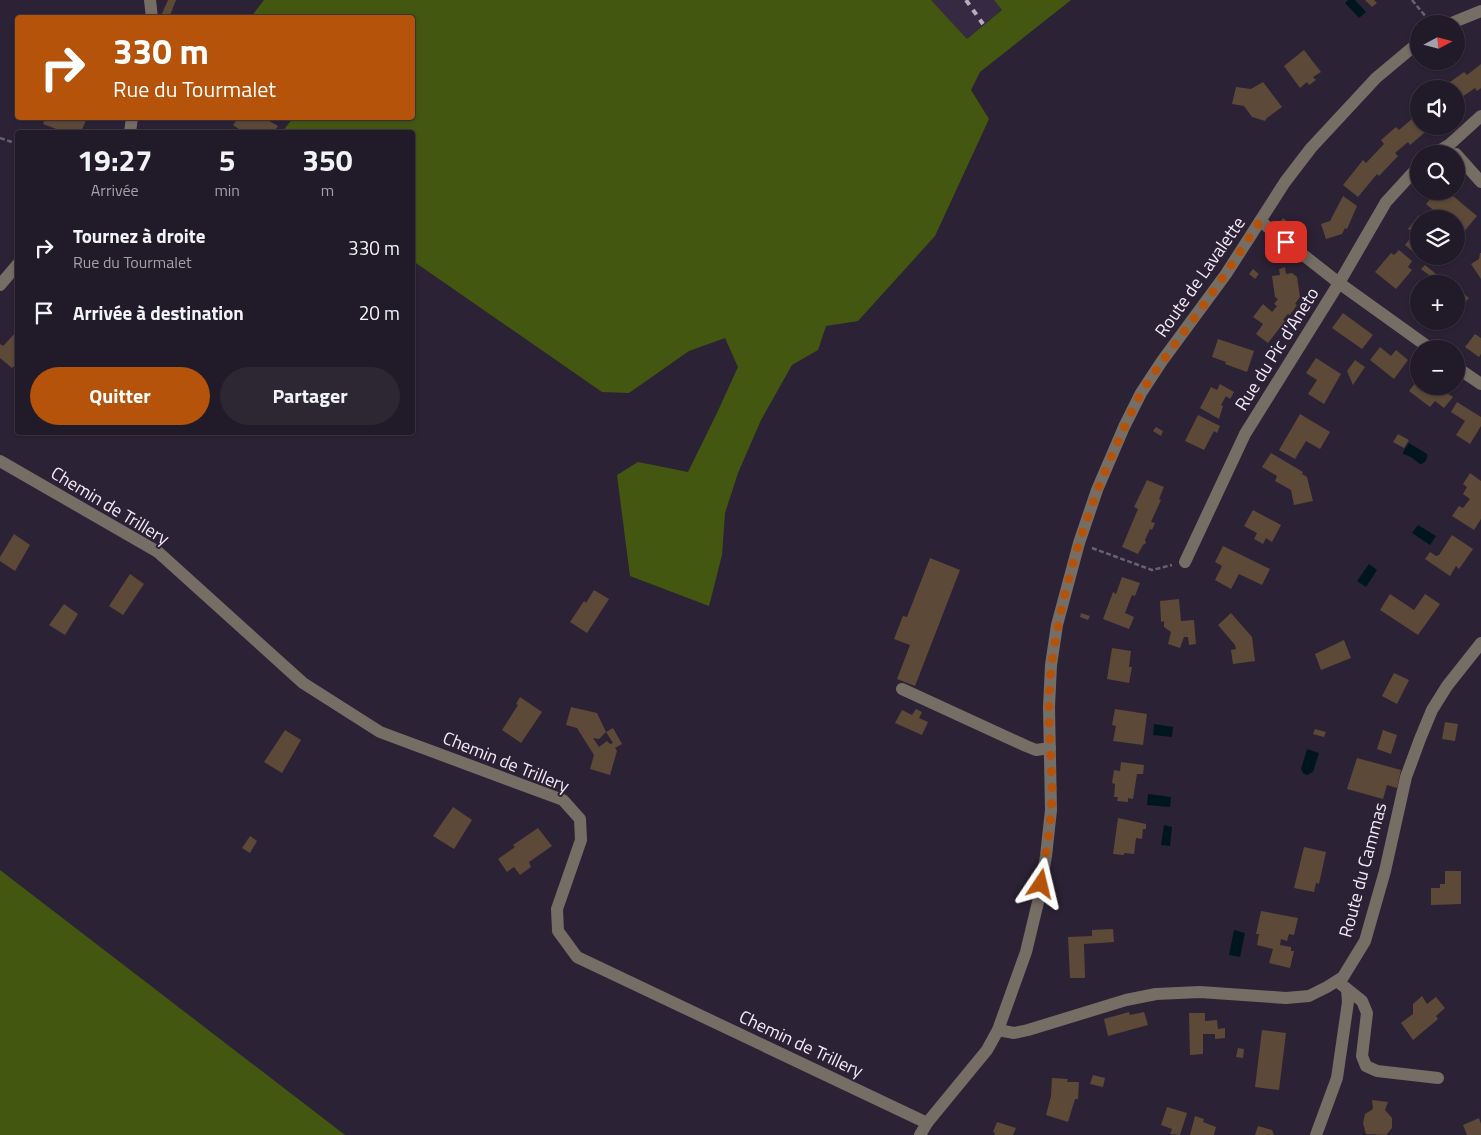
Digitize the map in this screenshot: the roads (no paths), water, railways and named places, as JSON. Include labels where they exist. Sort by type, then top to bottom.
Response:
[{"type":"street","points":[[150,0],[152,15]]},
{"type":"street","points":[[1465,18],[1481,11]]},
{"type":"street","name":"Route de Lavalette","points":[[920,1135],[927,1123],[987,1050],[998,1030],[1026,952],[1039,898],[1051,810],[1049,707],[1051,665],[1059,617],[1078,543],[1124,427],[1162,361],[1226,274],[1311,148],[1376,78],[1410,50]]},
{"type":"street","points":[[1459,145],[1481,116]]},
{"type":"street","points":[[1465,164],[1481,182]]},
{"type":"street","name":"Rue du Pic d'Aneto","points":[[1185,562],[1245,434],[1339,283],[1386,202],[1410,176]]},
{"type":"street","points":[[1260,221],[1339,283],[1418,340]]},
{"type":"street","points":[[0,285],[15,268]]},
{"type":"street","points":[[1465,373],[1481,384]]},
{"type":"street","name":"Chemin de Trillery","points":[[0,461],[158,552],[303,683],[380,732],[563,800],[580,819],[581,840],[557,910],[558,931],[577,957],[927,1123]]},
{"type":"street","name":"Route du Cammas","points":[[998,1030],[1014,1033],[1028,1030],[1118,1003],[1156,994],[1200,992],[1286,998],[1309,996],[1343,977],[1365,941],[1385,871],[1406,777],[1426,724],[1432,710],[1447,686],[1481,643]]},
{"type":"street","points":[[902,689],[1036,750],[1050,748]]},
{"type":"street","points":[[1337,980],[1362,1002],[1367,1013],[1362,1056],[1366,1066],[1377,1070],[1438,1078]]},
{"type":"street","points":[[1316,1135],[1337,1078],[1348,1002],[1347,989]]},
{"type":"water","points":[[1348,0],[1355,0],[1366,12],[1359,18],[1345,3]]},
{"type":"water","points":[[1409,443],[1427,454],[1427,459],[1423,463],[1420,464],[1403,454]]},
{"type":"water","points":[[1418,525],[1436,536],[1430,545],[1412,533]]},
{"type":"water","points":[[1369,564],[1377,570],[1366,587],[1357,581]]},
{"type":"water","points":[[1154,724],[1173,727],[1172,737],[1153,735]]},
{"type":"water","points":[[1307,749],[1319,753],[1313,772],[1307,775],[1301,769]]},
{"type":"water","points":[[1148,794],[1171,797],[1170,807],[1147,805]]},
{"type":"water","points":[[1164,825],[1172,827],[1170,846],[1161,845]]},
{"type":"water","points":[[1234,930],[1245,933],[1240,957],[1229,955]]},
{"type":"railway","points":[[966,0],[983,24]]}]
